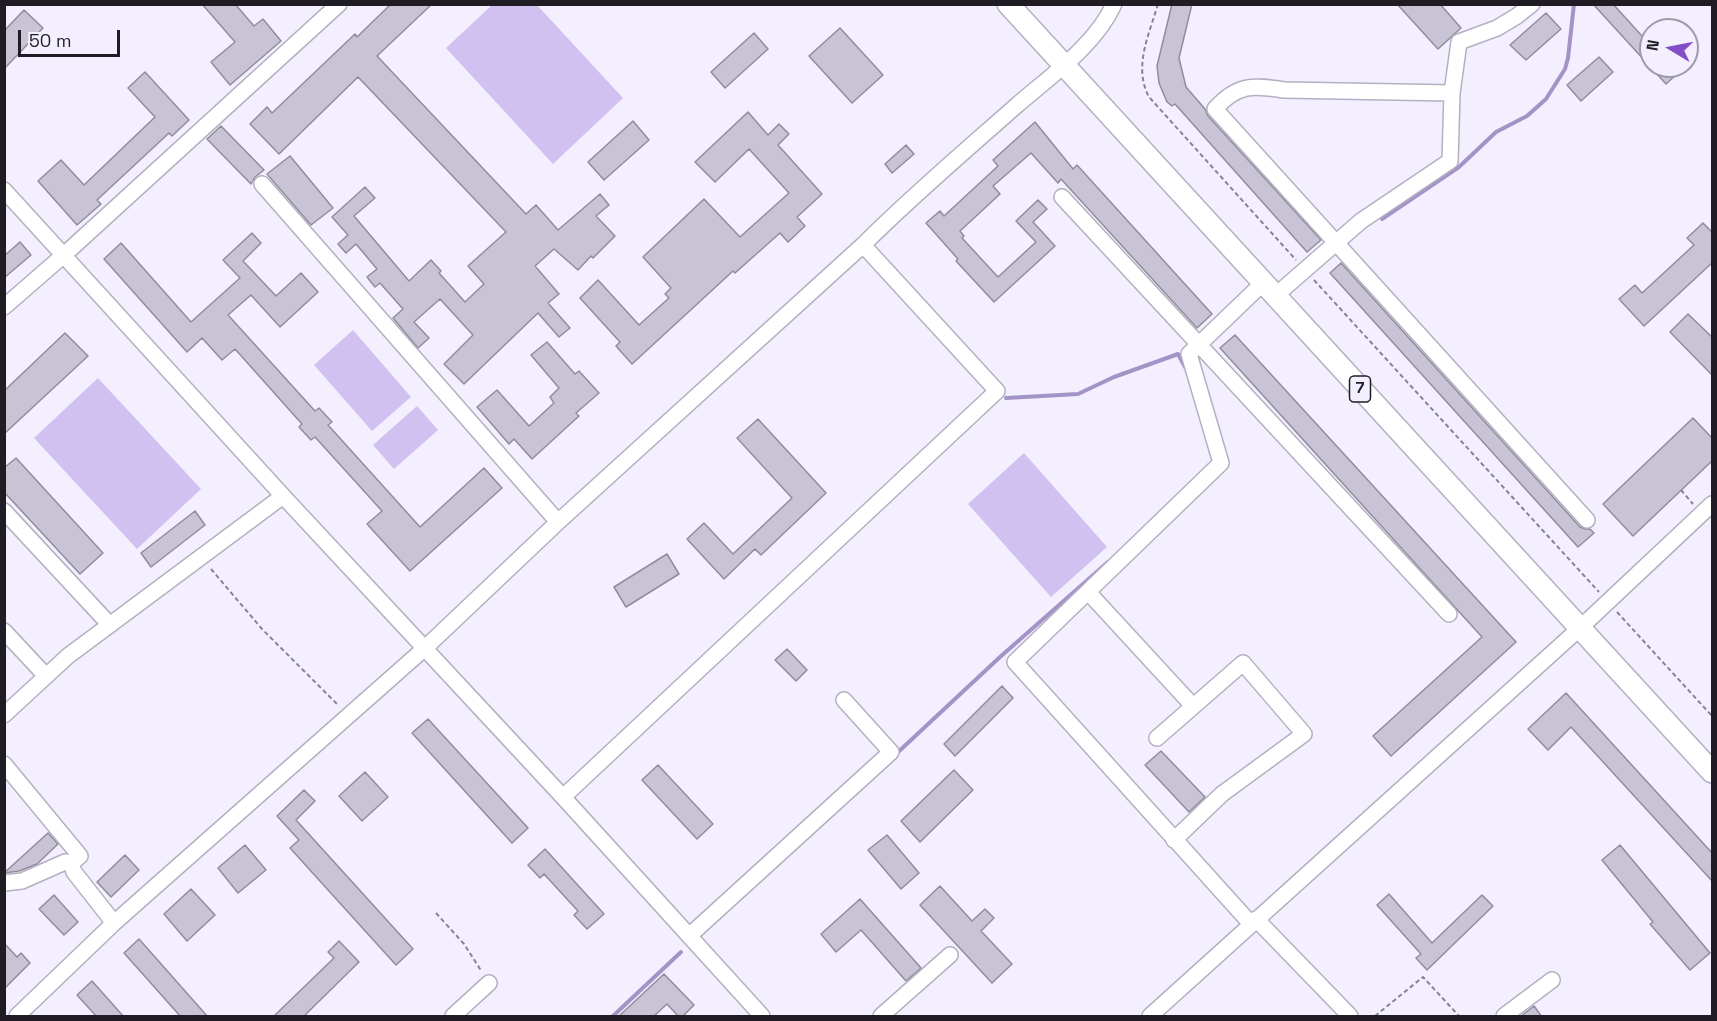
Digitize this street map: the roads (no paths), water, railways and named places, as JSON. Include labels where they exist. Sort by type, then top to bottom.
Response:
[{"type":"highway","name":"7","points":[[1008,4],[1713,772]]},
{"type":"street","points":[[4,306],[65,254],[339,4]]},
{"type":"street","points":[[17,1017],[114,923],[425,648],[558,522],[863,245],[905,204],[1064,65],[1095,35],[1114,4]]},
{"type":"street","points":[[1350,1017],[1174,840],[1015,662],[1221,463],[1189,354],[1269,290],[1305,270],[1361,221],[1450,161],[1452,93],[1457,46],[1460,42],[1497,28],[1532,4]]},
{"type":"street","points":[[1452,93],[1284,90],[1263,86],[1234,92],[1215,109],[1587,520]]},
{"type":"street","points":[[262,184],[558,522]]},
{"type":"street","points":[[4,190],[65,254],[283,496],[563,797],[762,1017]]},
{"type":"street","points":[[1062,197],[1449,614]]},
{"type":"street","points":[[563,797],[997,391],[863,245]]},
{"type":"street","points":[[4,715],[68,656],[283,496]]},
{"type":"street","points":[[1150,1017],[1253,921],[1580,628],[1713,504]]},
{"type":"street","points":[[4,511],[110,625]]},
{"type":"street","points":[[1088,592],[1194,706]]},
{"type":"street","points":[[4,631],[46,676]]},
{"type":"street","points":[[1157,738],[1243,663],[1304,734],[1222,794],[1174,840]]},
{"type":"street","points":[[689,936],[891,752],[843,700]]},
{"type":"street","points":[[4,764],[80,856],[71,863],[65,862],[22,880],[4,883]]},
{"type":"street","points":[[71,863],[74,872],[114,923]]},
{"type":"street","points":[[881,1017],[950,955]]},
{"type":"street","points":[[1504,1017],[1552,980]]},
{"type":"street","points":[[453,1017],[489,983]]},
{"type":"waterway","points":[[1382,219],[1459,167],[1496,132],[1527,116],[1546,99],[1565,69],[1574,4]]},
{"type":"waterway","points":[[1006,398],[1078,394],[1114,377],[1178,354],[1185,367]]},
{"type":"waterway","points":[[896,754],[1000,657],[1108,562]]},
{"type":"waterway","points":[[613,1016],[681,952]]}]
